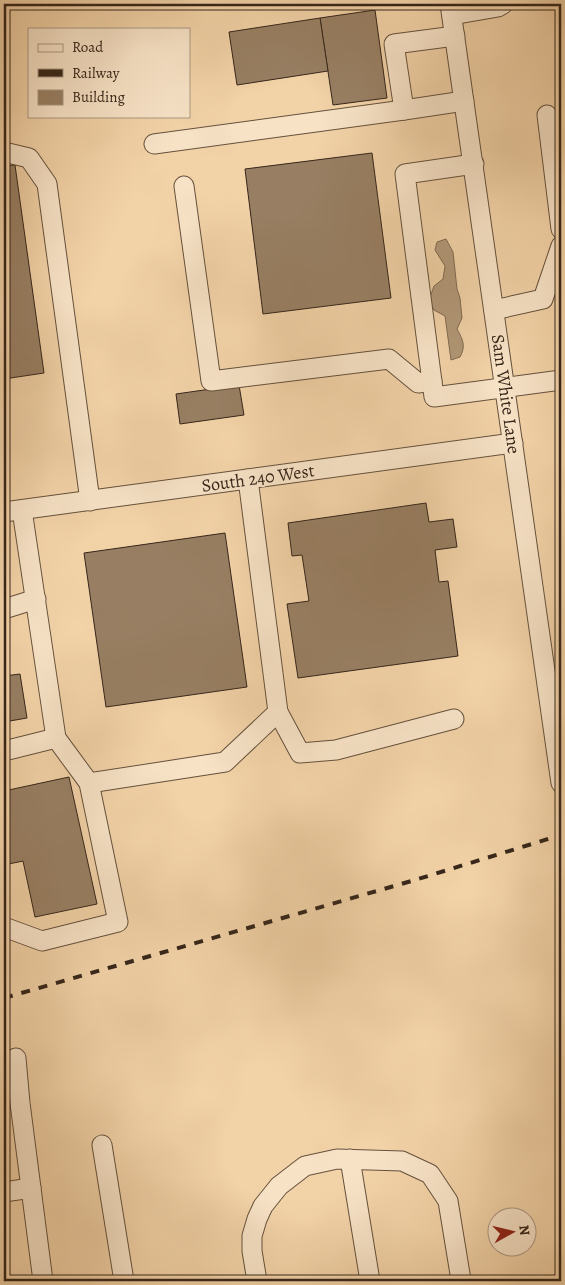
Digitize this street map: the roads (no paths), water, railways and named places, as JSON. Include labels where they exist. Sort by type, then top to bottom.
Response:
[{"type":"street","points":[[451,10],[498,7],[503,4]]},
{"type":"street","name":"Sam White Lane","points":[[451,10],[561,783]]},
{"type":"street","points":[[404,110],[394,44],[455,36]]},
{"type":"street","points":[[154,144],[464,101]]},
{"type":"street","points":[[547,115],[561,229]]},
{"type":"street","points":[[4,152],[30,158],[47,184],[90,500]]},
{"type":"street","points":[[474,164],[405,174],[434,397],[561,380]]},
{"type":"street","points":[[184,186],[211,381],[389,359],[418,383],[432,381]]},
{"type":"street","points":[[494,310],[543,299],[561,246]]},
{"type":"street","name":"South 240 West","points":[[13,511],[513,443]]},
{"type":"street","points":[[248,479],[278,712],[300,753],[336,750],[454,719]]},
{"type":"street","points":[[4,927],[42,941],[118,922],[89,783],[56,738],[36,599],[13,511]]},
{"type":"street","points":[[4,609],[36,599]]},
{"type":"street","points":[[89,783],[225,762],[278,712]]},
{"type":"street","points":[[4,751],[56,738]]},
{"type":"street","points":[[16,1058],[12,1104],[31,1188],[43,1281]]},
{"type":"street","points":[[102,1145],[124,1281]]},
{"type":"street","points":[[257,1281],[252,1251],[252,1236],[257,1219],[264,1206],[279,1186],[305,1166],[337,1159],[402,1161],[430,1174],[448,1201],[459,1281]]},
{"type":"street","points":[[350,1159],[370,1281]]},
{"type":"street","points":[[4,1192],[31,1188]]},
{"type":"railway","points":[[4,998],[415,880],[561,835]]}]
